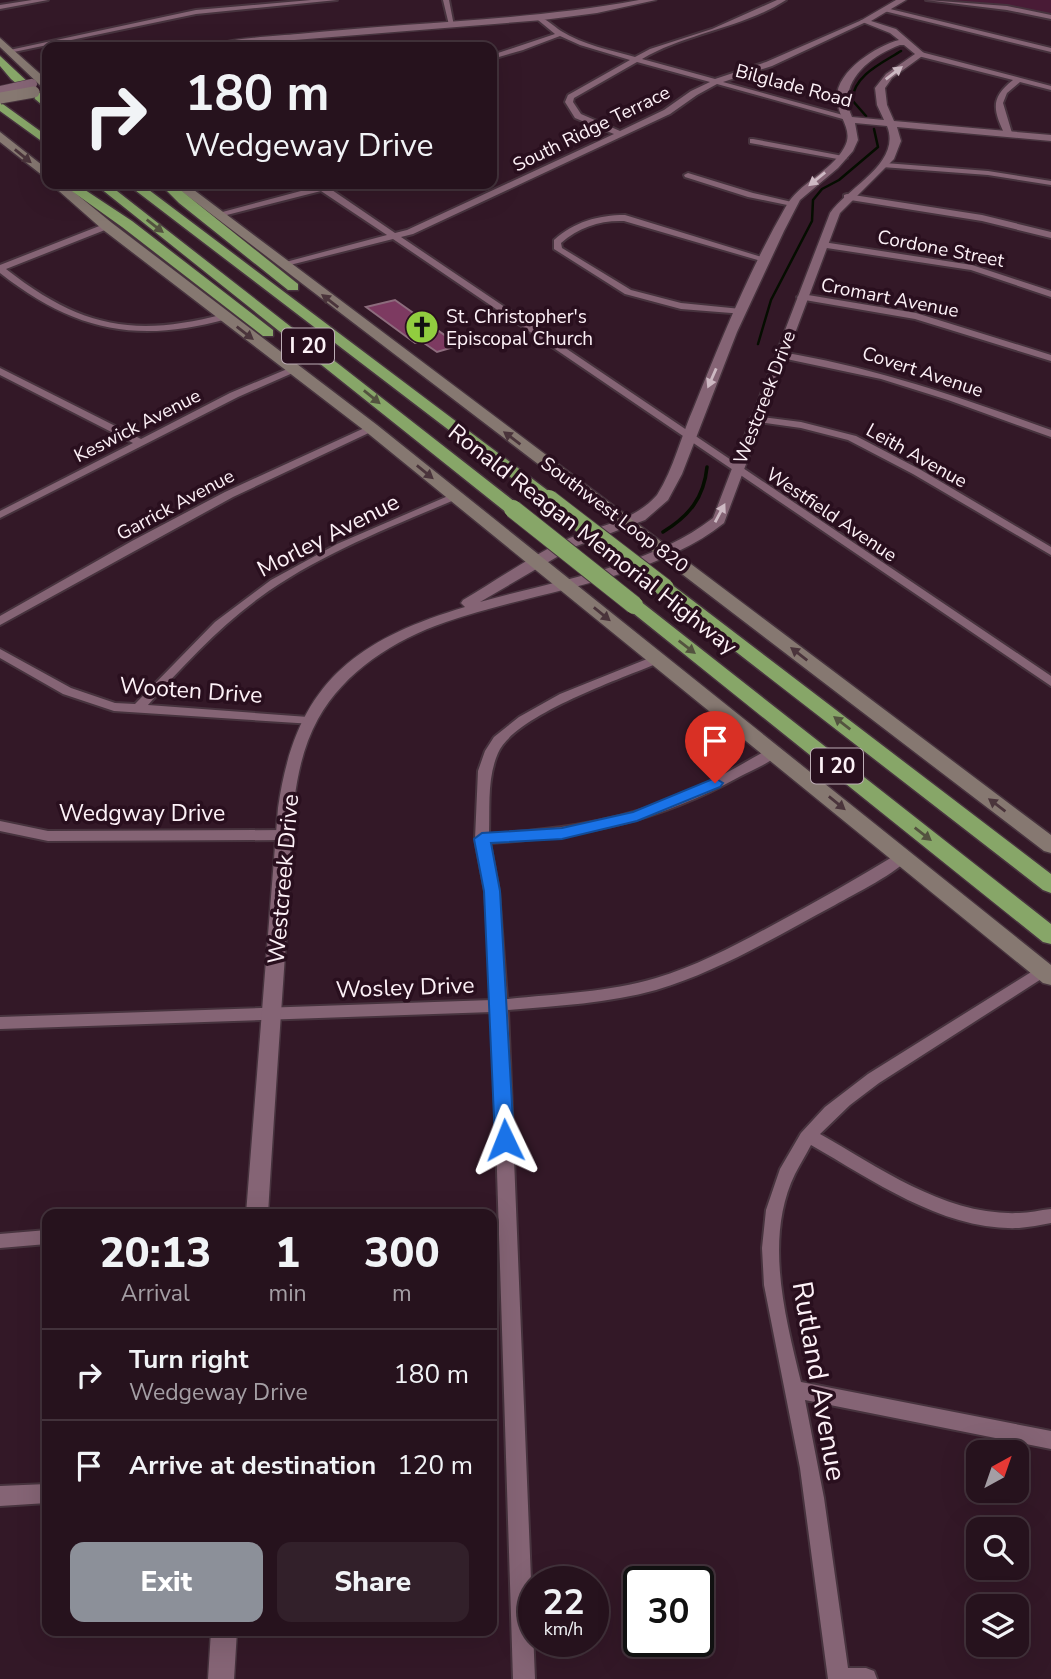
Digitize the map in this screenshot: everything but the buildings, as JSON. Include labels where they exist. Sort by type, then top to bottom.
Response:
[{"type":"highway","points":[[4,55],[15,77],[42,101]]},
{"type":"highway","points":[[0,80],[42,114]]},
{"type":"highway","points":[[0,104],[42,138]]},
{"type":"highway","points":[[75,189],[127,224],[312,365],[350,379]]},
{"type":"highway","name":"Ronald Reagan Memorial Highway","points":[[107,189],[350,379],[1047,936]]},
{"type":"highway","name":"Ronald Reagan Memorial Highway","points":[[141,189],[1051,885]]},
{"type":"highway","points":[[171,189],[357,340],[361,357]]},
{"type":"main road","points":[[0,41],[4,55],[42,87]]},
{"type":"main road","points":[[0,97],[42,87]]},
{"type":"main road","points":[[0,136],[42,171]]},
{"type":"main road","points":[[63,189],[292,370],[371,428],[1047,973]]},
{"type":"main road","name":"Southwest Loop 820","points":[[185,189],[1051,846]]},
{"type":"street","points":[[0,7],[45,0]]},
{"type":"street","points":[[62,42],[196,12],[334,0]]},
{"type":"street","points":[[446,0],[452,25]]},
{"type":"street","points":[[253,42],[342,31],[540,19],[652,0]]},
{"type":"street","points":[[620,134],[578,116],[569,102],[570,97],[652,50],[714,30],[783,0]]},
{"type":"street","name":"South Ridge Terrace","points":[[285,265],[392,237],[667,112],[715,82],[769,64],[876,15],[902,0]]},
{"type":"street","points":[[929,0],[1007,8],[1051,17]]},
{"type":"street","points":[[196,12],[206,2]]},
{"type":"street","points":[[886,10],[1051,50]]},
{"type":"street","points":[[876,15],[880,26]]},
{"type":"street","name":"Bilglade Road","points":[[540,19],[560,34],[582,44],[847,119],[1051,138]]},
{"type":"street","points":[[864,20],[892,31],[920,54],[1051,88]]},
{"type":"street","points":[[497,56],[560,34]]},
{"type":"street","points":[[753,141],[843,158],[853,141],[840,97],[845,79],[891,44],[905,42]]},
{"type":"street","points":[[4,55],[42,46]]},
{"type":"street","points":[[920,54],[886,79],[880,87],[879,100],[896,135],[896,146],[885,165],[988,173],[1051,183]]},
{"type":"street","points":[[1008,133],[998,109],[998,100],[1004,91],[1019,79]]},
{"type":"street","points":[[0,91],[42,87]]},
{"type":"street","name":"Westcreek Drive","points":[[257,1209],[285,835],[294,762],[308,721],[336,683],[375,649],[444,617],[583,537],[644,515],[659,503],[689,439],[697,412],[764,259],[792,203],[807,186],[843,158]]},
{"type":"street","name":"Westcreek Drive","points":[[444,617],[667,553],[703,534],[719,520],[835,213],[847,197],[885,165]]},
{"type":"street","points":[[688,175],[751,195],[792,203]]},
{"type":"street","points":[[219,214],[309,189]]},
{"type":"street","name":"Westfield Avenue","points":[[324,189],[736,471],[1051,682]]},
{"type":"street","points":[[847,197],[982,218],[1051,235]]},
{"type":"street","points":[[741,312],[655,301],[614,284],[558,248],[556,242],[585,225],[610,217],[643,221],[764,259]]},
{"type":"street","points":[[0,268],[107,226]]},
{"type":"street","name":"Cordone Street","points":[[823,245],[972,268],[1051,294]]},
{"type":"street","points":[[0,268],[37,297],[69,314],[99,325],[122,329],[162,330],[224,317]]},
{"type":"street","name":"Cromart Avenue","points":[[802,297],[916,316],[1051,358]]},
{"type":"street","name":"Covert Avenue","points":[[780,355],[874,373],[1051,434]]},
{"type":"street","name":"Keswick Avenue","points":[[0,515],[234,395],[292,370]]},
{"type":"street","points":[[0,371],[141,443]]},
{"type":"street","name":"Leith Avenue","points":[[755,419],[801,425],[852,438],[917,472],[1051,552]]},
{"type":"street","name":"Garrick Avenue","points":[[0,621],[141,541],[306,457],[371,428]]},
{"type":"street","name":"Morley Avenue","points":[[137,710],[189,653],[226,619],[274,583],[361,538],[455,496]]},
{"type":"street","points":[[0,499],[15,507]]},
{"type":"street","name":"Wooten Drive","points":[[0,653],[67,691],[96,702],[137,710],[308,721]]},
{"type":"street","points":[[524,1679],[500,1005],[492,891],[482,839],[485,771],[499,740],[524,720],[565,697],[657,659]]},
{"type":"street","points":[[482,839],[562,834],[649,813],[695,794],[774,752]]},
{"type":"street","name":"Wedgway Drive","points":[[0,826],[48,836],[285,835]]},
{"type":"street","name":"Wosley Drive","points":[[0,1023],[500,1005],[580,998],[653,985],[681,976],[740,950],[852,889],[904,856]]},
{"type":"street","name":"Rutland Avenue","points":[[839,1679],[804,1438],[774,1312],[771,1229],[785,1170],[809,1136],[841,1102],[870,1081],[1047,973]]},
{"type":"street","points":[[809,1136],[934,1203],[956,1212],[998,1221],[1051,1216]]},
{"type":"street","points":[[0,1241],[42,1237]]},
{"type":"street","points":[[793,1389],[1051,1440]]},
{"type":"street","points":[[0,1496],[42,1494]]},
{"type":"street","points":[[220,1679],[224,1636]]},
{"type":"street","points":[[839,1679],[866,1679]]},
{"type":"shaded area","points":[[941,0],[1051,0],[1051,15],[1008,7]]},
{"type":"waterway","points":[[866,116],[852,100],[858,83],[878,65],[901,51]]},
{"type":"waterway","points":[[758,344],[771,300],[812,221],[813,200],[822,189],[839,180],[878,147],[874,129]]},
{"type":"waterway","points":[[663,532],[694,505],[703,488],[707,467]]},
{"type":"place","name":"St. Christopher's Episcopal Church","points":[[422,327]]},
{"type":"route","points":[[505,1140],[492,891],[482,839],[562,834],[637,816],[695,794],[715,783]]}]
